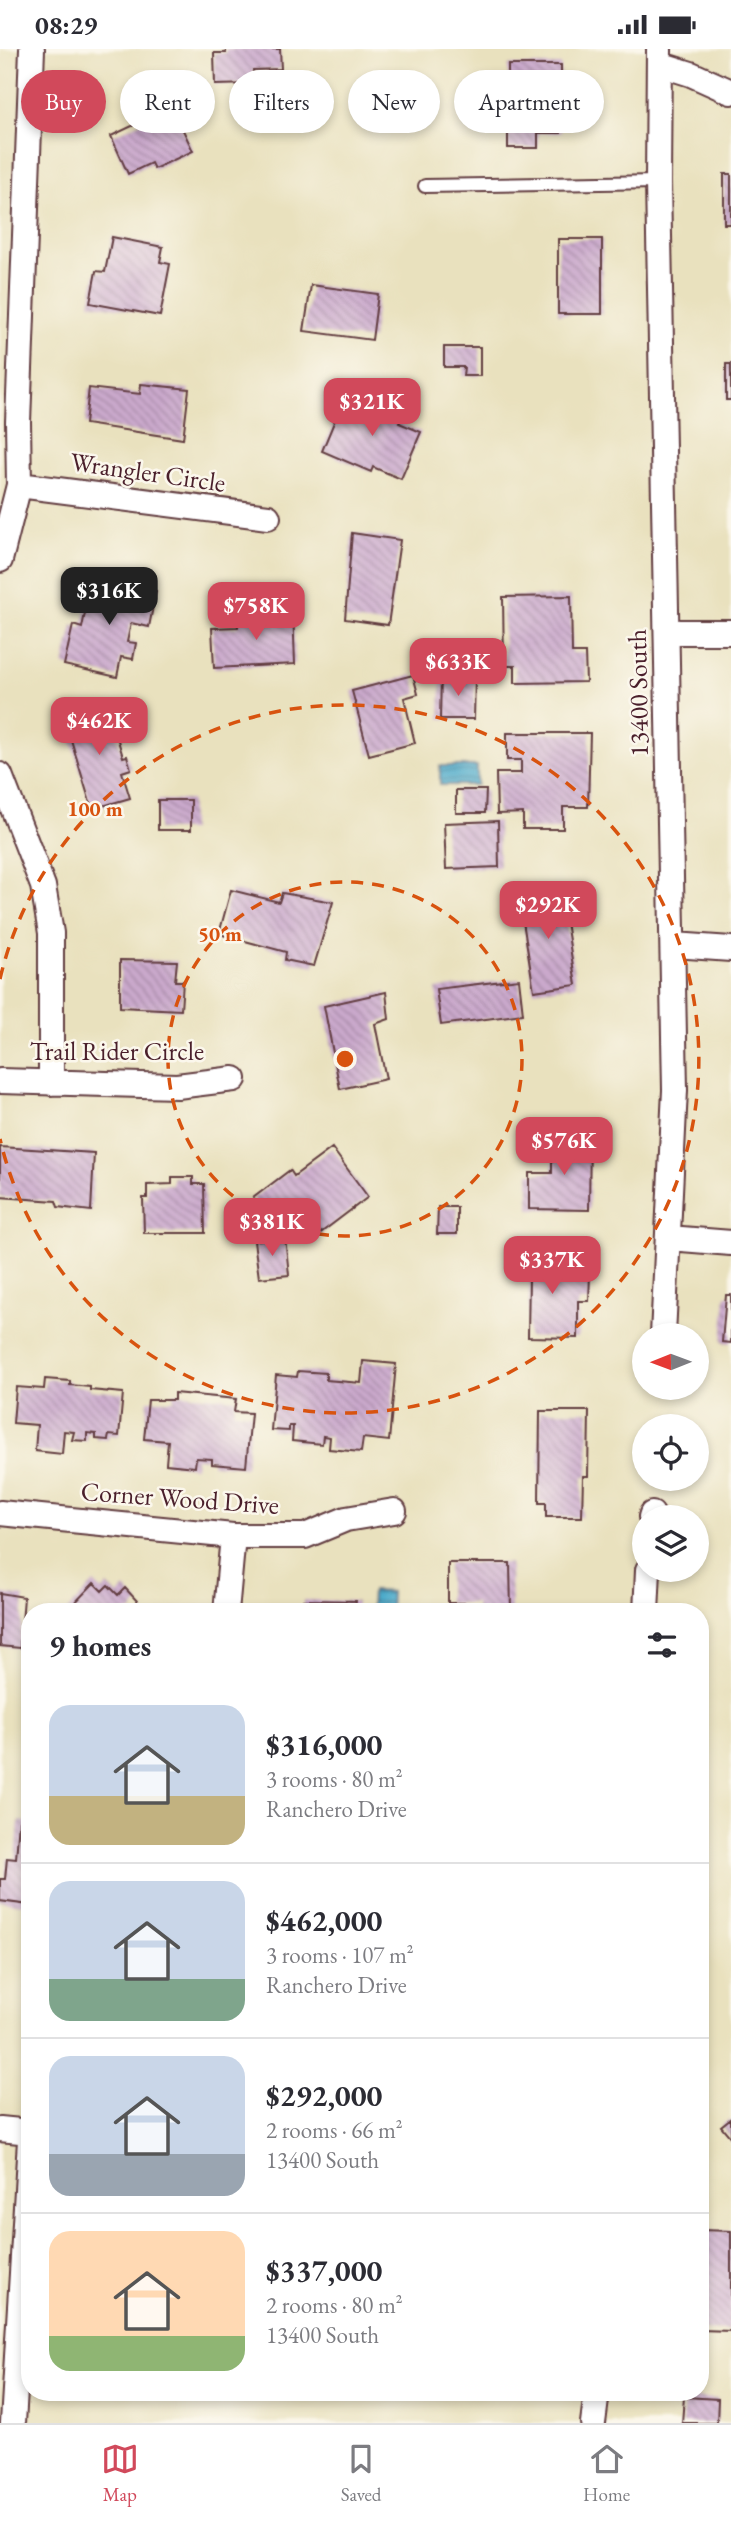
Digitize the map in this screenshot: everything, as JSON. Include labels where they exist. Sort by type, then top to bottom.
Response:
[{"type":"street","points":[[0,560],[19,485],[18,422],[32,49]]},
{"type":"street","points":[[659,57],[731,92]]},
{"type":"street","name":"13400 South","points":[[659,57],[658,182],[675,1090],[664,1323]]},
{"type":"street","name":"Wrangler Circle","points":[[19,485],[268,517]]},
{"type":"street","points":[[667,632],[731,632]]},
{"type":"street","points":[[0,775],[43,886],[51,933],[51,1083]]},
{"type":"street","points":[[674,945],[731,949]]},
{"type":"street","name":"Trail Rider Circle","points":[[0,1081],[177,1087],[234,1079]]},
{"type":"street","points":[[669,1238],[731,1243]]},
{"type":"street","name":"Corner Wood Drive","points":[[0,1513],[233,1536],[305,1535],[346,1520],[394,1511]]},
{"type":"street","points":[[227,1603],[233,1536]]},
{"type":"street","points":[[646,1603],[647,1582]]},
{"type":"street","points":[[0,2129],[21,2131]]},
{"type":"street","points":[[13,2423],[21,2290]]},
{"type":"street","points":[[593,2423],[596,2401]]},
{"type":"lane","points":[[425,186],[658,182]]},
{"type":"water","points":[[440,766],[477,766],[477,785],[440,785]]},
{"type":"water","points":[[372,1591],[391,1592],[390,1603],[371,1603]]},
{"type":"building","points":[[226,49],[280,49],[281,69],[229,70],[229,85],[215,85],[214,53],[226,53]]},
{"type":"building","points":[[508,65],[561,65],[561,70],[508,70]]},
{"type":"building","points":[[120,132],[184,133],[193,151],[154,169],[151,163],[128,174],[111,136]]},
{"type":"building","points":[[508,133],[538,133],[538,148],[508,148]]},
{"type":"building","points":[[724,174],[731,174],[731,224],[724,224]]},
{"type":"building","points":[[112,237],[163,247],[160,262],[170,264],[160,316],[90,303],[96,271],[105,272]]},
{"type":"building","points":[[558,239],[602,239],[602,314],[558,314]]},
{"type":"building","points":[[311,285],[378,294],[372,340],[304,331]]},
{"type":"building","points":[[444,347],[480,347],[480,376],[463,376],[464,367],[444,367]]},
{"type":"building","points":[[726,364],[731,364],[731,400],[726,400]]},
{"type":"building","points":[[141,384],[189,389],[183,439],[85,424],[89,388],[140,394]]},
{"type":"building","points":[[344,398],[362,406],[365,399],[403,415],[399,423],[421,432],[401,479],[373,467],[371,472],[322,451]]},
{"type":"building","points":[[352,533],[400,540],[388,625],[345,619]]},
{"type":"building","points":[[92,578],[156,591],[149,627],[131,623],[127,642],[136,643],[133,659],[121,657],[117,677],[64,665],[73,625],[82,628]]},
{"type":"building","points":[[571,596],[572,653],[585,653],[586,682],[515,683],[515,666],[504,666],[503,597]]},
{"type":"building","points":[[293,609],[295,664],[214,668],[212,628],[238,627],[238,620],[262,619],[262,610]]},
{"type":"building","points":[[413,675],[418,694],[404,698],[415,743],[369,755],[352,691]]},
{"type":"building","points":[[441,676],[475,676],[474,719],[440,719]]},
{"type":"building","points":[[108,707],[123,757],[127,756],[131,769],[122,772],[130,798],[92,809],[65,720]]},
{"type":"building","points":[[507,733],[590,733],[588,807],[563,807],[563,829],[523,829],[523,813],[497,814],[496,773],[521,773],[521,760],[507,760]]},
{"type":"building","points":[[456,790],[486,790],[485,813],[456,813]]},
{"type":"building","points":[[158,800],[191,800],[191,830],[158,830]]},
{"type":"building","points":[[498,821],[499,867],[446,869],[444,823]]},
{"type":"building","points":[[231,890],[279,902],[282,893],[333,902],[314,966],[285,960],[286,952],[219,934]]},
{"type":"building","points":[[561,890],[576,985],[534,991],[519,896]]},
{"type":"building","points":[[120,960],[177,961],[175,981],[183,981],[181,1010],[120,1007]]},
{"type":"building","points":[[519,979],[523,1014],[441,1025],[436,989]]},
{"type":"building","points":[[386,992],[389,1019],[375,1024],[386,1079],[340,1089],[324,1006]]},
{"type":"building","points":[[552,1136],[590,1136],[589,1210],[529,1209],[529,1173],[552,1173]]},
{"type":"building","points":[[0,1147],[94,1153],[91,1211],[58,1207],[56,1201],[0,1197]]},
{"type":"building","points":[[332,1148],[368,1197],[310,1241],[292,1216],[275,1228],[253,1198],[290,1170],[294,1176]]},
{"type":"building","points":[[172,1177],[193,1177],[193,1184],[204,1184],[205,1233],[144,1233],[143,1198],[147,1198],[147,1185],[172,1184]]},
{"type":"building","points":[[438,1207],[457,1207],[457,1234],[437,1234]]},
{"type":"building","points":[[285,1237],[289,1275],[259,1278],[254,1241]]},
{"type":"building","points":[[514,1256],[565,1256],[565,1273],[590,1274],[589,1301],[578,1301],[578,1338],[528,1337],[529,1276],[514,1276]]},
{"type":"building","points":[[726,1295],[731,1295],[731,1343],[722,1342]]},
{"type":"building","points":[[363,1361],[396,1364],[389,1441],[363,1438],[361,1452],[329,1449],[330,1437],[323,1436],[322,1444],[292,1441],[293,1426],[289,1426],[289,1431],[271,1430],[276,1375],[297,1377],[298,1371],[326,1373],[326,1380],[361,1383]]},
{"type":"building","points":[[45,1379],[70,1381],[70,1385],[90,1387],[90,1390],[123,1393],[119,1436],[109,1435],[108,1440],[96,1439],[96,1434],[87,1433],[87,1441],[72,1440],[74,1432],[64,1431],[62,1454],[35,1451],[37,1425],[13,1423],[16,1387],[44,1389]]},
{"type":"building","points":[[174,1393],[236,1399],[234,1412],[251,1413],[246,1467],[212,1464],[212,1459],[196,1458],[195,1467],[166,1464],[168,1441],[144,1439],[148,1400],[174,1400]]},
{"type":"building","points":[[540,1411],[589,1411],[588,1476],[583,1476],[582,1517],[546,1517],[546,1503],[539,1503]]},
{"type":"building","points":[[448,1563],[510,1563],[511,1603],[448,1603]]},
{"type":"building","points":[[94,1583],[102,1591],[108,1585],[118,1595],[125,1588],[139,1603],[75,1603]]},
{"type":"building","points":[[0,1593],[24,1597],[24,1603],[21,1603],[20,1648],[0,1646]]},
{"type":"building","points":[[303,1600],[356,1601],[356,1603],[303,1603]]},
{"type":"building","points":[[21,1821],[21,1904],[0,1901],[0,1879],[5,1879],[7,1858],[16,1859]]},
{"type":"building","points":[[731,2118],[731,2138],[721,2126]]},
{"type":"building","points":[[709,2230],[731,2231],[731,2331],[709,2330]]},
{"type":"building","points":[[718,2399],[717,2423],[682,2423],[684,2401]]}]
